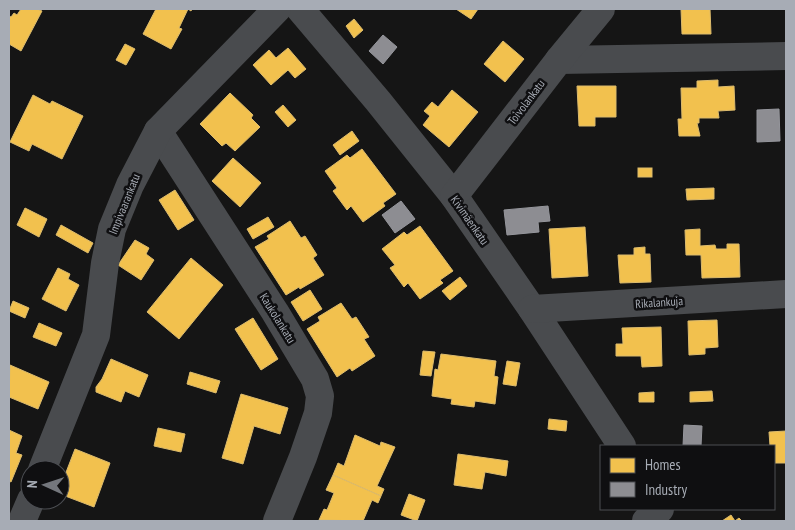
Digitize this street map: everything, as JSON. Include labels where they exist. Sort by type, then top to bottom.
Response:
[{"type":"street","name":"Impivaarankatu","points":[[46,460],[96,335],[112,229],[130,184],[158,131],[277,9]]},
{"type":"street","name":"Kivimäenkatu","points":[[300,9],[378,101],[454,196],[532,309],[621,445]]},
{"type":"street","name":"Toivolankatu","points":[[454,196],[558,60],[601,9]]},
{"type":"street","points":[[558,60],[786,56]]},
{"type":"street","name":"Kaukolankatu","points":[[158,131],[275,312],[315,379],[320,396],[318,413],[303,457],[277,521]]},
{"type":"street","name":"Rikalankuja","points":[[532,309],[786,294]]},
{"type":"street","points":[[646,521],[661,510]]},
{"type":"street","points":[[663,510],[672,521]]},
{"type":"building: Homes","points":[[21,9],[37,9],[42,11],[21,51],[9,44],[9,16],[11,17],[14,13],[17,15]]},
{"type":"building: Homes","points":[[156,9],[188,9],[179,28],[182,29],[171,49],[143,34]]},
{"type":"building: Homes","points":[[456,9],[478,9],[471,19]]},
{"type":"building: Homes","points":[[681,9],[710,9],[711,34],[682,34]]},
{"type":"building: Homes","points":[[354,19],[363,30],[354,38],[346,26]]},
{"type":"building: Homes","points":[[503,41],[524,59],[505,82],[484,64]]},
{"type":"building: Homes","points":[[125,44],[135,49],[126,65],[116,60]]},
{"type":"building: Homes","points":[[288,48],[306,69],[295,78],[288,70],[271,85],[253,65],[269,50],[276,58]]},
{"type":"building: Homes","points":[[718,80],[718,87],[734,86],[735,110],[718,111],[719,118],[699,118],[699,123],[697,123],[700,136],[679,136],[678,119],[682,119],[681,88],[697,88],[697,81]]},
{"type":"building: Homes","points":[[577,86],[616,86],[616,117],[595,117],[595,126],[579,126]]},
{"type":"building: Homes","points":[[452,90],[478,112],[449,147],[423,125],[430,116],[424,111],[432,102],[438,107]]},
{"type":"building: Homes","points":[[230,93],[253,115],[251,118],[260,127],[235,151],[226,143],[222,146],[200,124]]},
{"type":"building: Homes","points":[[33,95],[50,104],[52,101],[83,116],[62,159],[32,144],[29,151],[10,142]]},
{"type":"building: Homes","points":[[283,105],[296,120],[288,127],[275,112]]},
{"type":"building: Homes","points":[[352,131],[359,141],[340,155],[333,145]]},
{"type":"building: Homes","points":[[362,149],[396,194],[383,203],[385,206],[363,222],[351,206],[347,210],[333,191],[337,188],[325,171],[347,155],[350,158]]},
{"type":"building: Homes","points":[[233,158],[261,183],[240,207],[212,181]]},
{"type":"building: Homes","points":[[638,168],[652,168],[652,177],[638,177]]},
{"type":"building: Homes","points":[[714,188],[714,199],[687,200],[686,189]]},
{"type":"building: Homes","points":[[175,190],[194,220],[178,230],[159,200]]},
{"type":"building: Homes","points":[[25,208],[47,219],[39,237],[17,225]]},
{"type":"building: Homes","points":[[268,217],[274,227],[253,239],[247,229]]},
{"type":"building: Homes","points":[[290,221],[301,238],[305,236],[317,255],[313,258],[324,275],[286,295],[255,247],[269,239],[267,236]]},
{"type":"building: Homes","points":[[61,225],[93,243],[88,253],[56,235]]},
{"type":"building: Homes","points":[[420,226],[453,271],[440,280],[443,283],[420,299],[408,283],[404,287],[390,268],[395,265],[382,249],[404,232],[407,235]]},
{"type":"building: Homes","points":[[585,227],[588,276],[552,278],[549,229]]},
{"type":"building: Homes","points":[[700,229],[700,246],[715,245],[716,249],[727,249],[727,244],[739,244],[740,277],[702,278],[701,255],[686,255],[685,230]]},
{"type":"building: Homes","points":[[135,240],[149,248],[146,254],[154,260],[141,280],[118,265]]},
{"type":"building: Homes","points":[[645,247],[645,254],[650,254],[651,282],[620,283],[618,255],[634,255],[634,248]]},
{"type":"building: Homes","points":[[191,258],[223,285],[179,339],[147,312]]},
{"type":"building: Homes","points":[[58,268],[70,274],[68,279],[79,285],[66,311],[42,299]]},
{"type":"building: Homes","points":[[460,277],[467,286],[450,300],[442,291]]},
{"type":"building: Homes","points":[[310,290],[322,309],[303,321],[291,302]]},
{"type":"building: Homes","points":[[13,301],[29,308],[25,318],[9,311]]},
{"type":"building: Homes","points":[[341,303],[352,319],[356,317],[369,337],[364,339],[375,356],[352,371],[350,368],[337,377],[307,329],[320,321],[318,317]]},
{"type":"building: Homes","points":[[253,318],[278,359],[261,370],[235,329]]},
{"type":"building: Homes","points":[[717,320],[718,347],[705,348],[705,354],[689,355],[688,321]]},
{"type":"building: Homes","points":[[39,323],[62,333],[56,346],[33,337]]},
{"type":"building: Homes","points":[[661,327],[662,366],[642,367],[641,356],[616,356],[616,344],[623,344],[622,328]]},
{"type":"building: Homes","points":[[423,351],[435,352],[431,376],[420,375]]},
{"type":"building: Homes","points":[[441,354],[496,361],[494,376],[498,377],[495,404],[475,401],[474,407],[451,404],[452,399],[432,396],[435,369],[438,370]]},
{"type":"building: Homes","points":[[111,359],[148,375],[139,397],[125,391],[121,402],[96,392],[96,387],[102,379]]},
{"type":"building: Homes","points":[[507,361],[520,363],[516,386],[503,384]]},
{"type":"building: Homes","points":[[10,365],[49,382],[38,409],[9,397]]},
{"type":"building: Homes","points":[[190,372],[220,381],[216,393],[187,384]]},
{"type":"building: Homes","points":[[712,391],[713,401],[690,402],[690,392]]},
{"type":"building: Homes","points":[[654,392],[654,402],[639,402],[639,393]]},
{"type":"building: Homes","points":[[241,394],[288,408],[280,434],[254,426],[243,464],[222,458]]},
{"type":"building: Homes","points":[[549,419],[567,421],[566,431],[548,429]]},
{"type":"building: Homes","points":[[158,428],[185,434],[181,452],[154,446]]},
{"type":"building: Homes","points":[[9,430],[22,436],[16,453],[22,455],[11,482],[9,481]]},
{"type":"building: Homes","points":[[786,431],[786,463],[775,463],[775,445],[770,445],[769,432]]},
{"type":"building: Homes","points":[[355,435],[380,446],[381,442],[395,447],[377,486],[384,489],[381,496],[333,475],[338,463],[344,466]]},
{"type":"building: Homes","points":[[75,449],[110,463],[94,507],[70,498],[70,462]]},
{"type":"building: Homes","points":[[458,454],[508,461],[506,476],[485,472],[482,489],[454,485]]},
{"type":"building: Homes","points":[[333,475],[381,496],[378,503],[372,500],[363,521],[319,520],[324,509],[327,510],[334,493],[326,490]]},
{"type":"building: Homes","points":[[409,494],[425,500],[417,521],[401,515]]},
{"type":"building: Homes","points":[[731,515],[735,521],[722,521]]},
{"type":"building: Industry","points":[[383,35],[397,47],[383,64],[369,51]]},
{"type":"building: Industry","points":[[779,109],[780,141],[757,142],[757,110]]},
{"type":"building: Industry","points":[[401,201],[415,219],[395,233],[382,215]]},
{"type":"building: Industry","points":[[548,206],[550,221],[538,222],[539,232],[507,235],[504,210]]},
{"type":"building: Industry","points":[[684,425],[702,426],[701,445],[683,445]]}]
